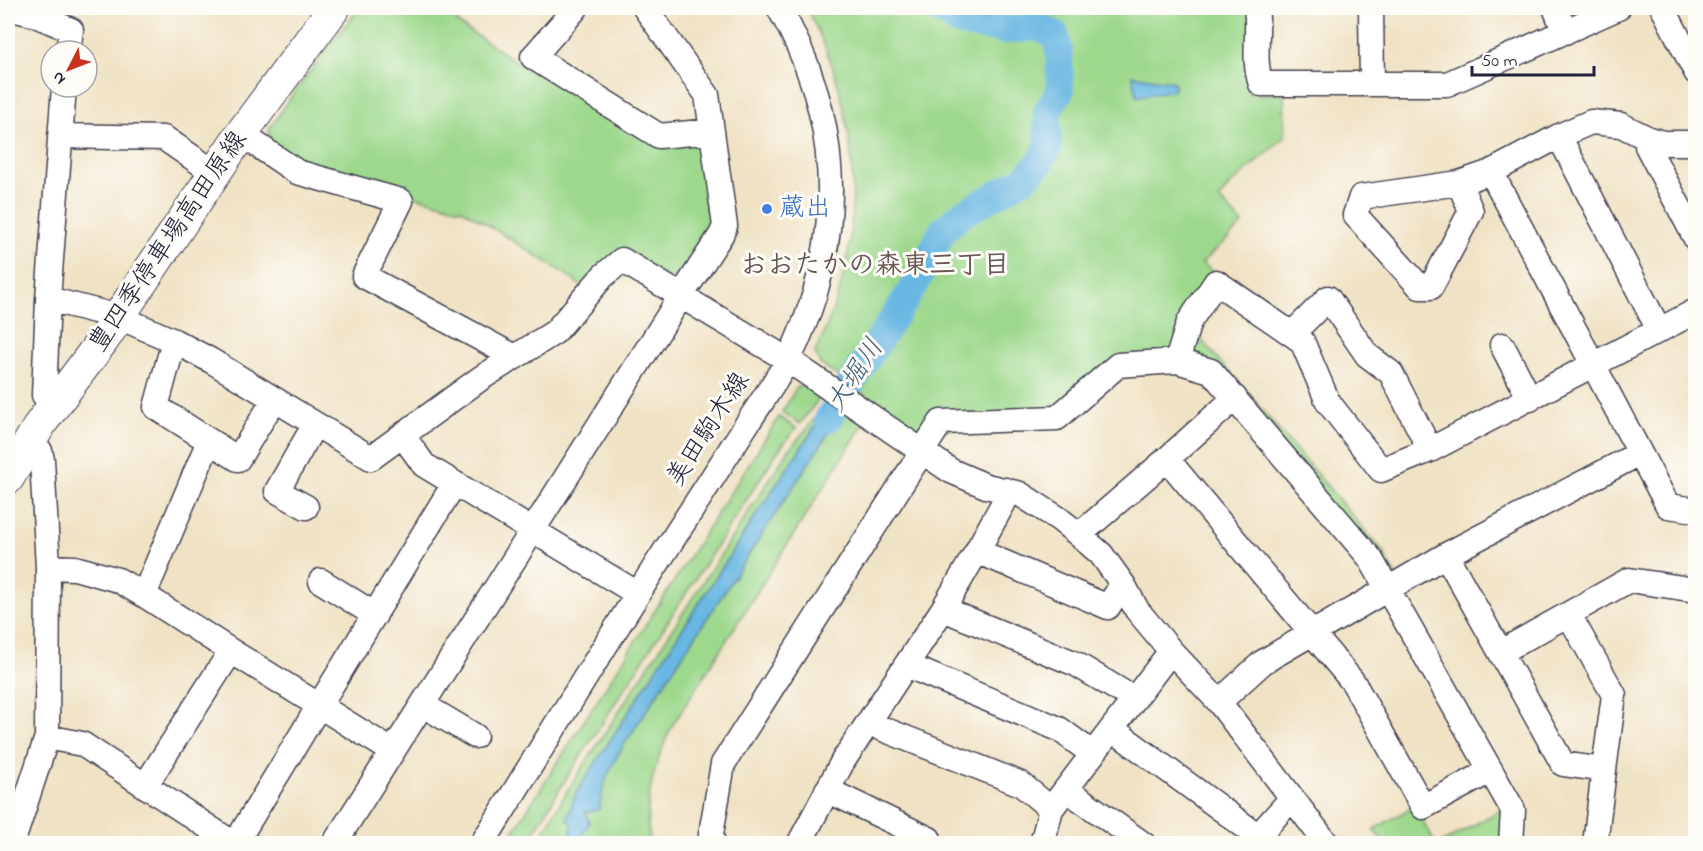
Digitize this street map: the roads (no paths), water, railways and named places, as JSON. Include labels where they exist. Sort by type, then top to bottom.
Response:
[{"type":"main road","name":"豊四季停車場高田原線","points":[[8,478],[54,404],[119,317],[242,134],[334,8]]},
{"type":"street","points":[[8,8],[33,14],[71,30],[70,39]]},
{"type":"street","points":[[576,8],[533,57],[659,136],[712,131]]},
{"type":"street","points":[[334,843],[722,235],[725,226],[707,95],[645,8]]},
{"type":"street","name":"美田駒木線","points":[[482,843],[788,360],[808,316],[821,271],[827,235],[830,178],[828,138],[819,102],[795,35],[779,8]]},
{"type":"street","points":[[1256,8],[1258,20],[1257,74],[1261,84],[1447,84],[1618,8]]},
{"type":"street","points":[[1371,8],[1372,83]]},
{"type":"street","points":[[1555,8],[1565,32]]},
{"type":"street","points":[[1663,8],[1693,61]]},
{"type":"street","points":[[54,404],[44,396],[48,299],[63,99]]},
{"type":"street","points":[[1458,183],[1471,211],[1431,287],[1420,287],[1355,215],[1361,197],[1458,183],[1491,172],[1558,136],[1591,122],[1621,125],[1649,139],[1676,145],[1695,143]]},
{"type":"street","points":[[242,134],[297,172],[401,201],[364,276],[515,357]]},
{"type":"street","points":[[60,136],[164,138],[215,173]]},
{"type":"street","points":[[1558,136],[1659,330]]},
{"type":"street","points":[[1649,139],[1647,146],[1695,239]]},
{"type":"street","points":[[1491,172],[1668,506],[1695,510]]},
{"type":"street","points":[[48,299],[119,317],[174,341],[210,360],[371,458],[481,378],[555,332],[603,276],[622,260],[788,360],[951,471],[986,486],[1020,494],[1079,535],[1101,554],[1124,586],[1137,610],[1171,651],[1219,702],[1328,843]]},
{"type":"street","points":[[1177,361],[1189,322],[1216,282],[1302,341],[1328,402],[1381,470],[1430,450],[1695,310]]},
{"type":"street","points":[[1292,334],[1328,298],[1366,355],[1391,373],[1430,450]]},
{"type":"street","points":[[174,341],[156,406],[238,459],[274,400]]},
{"type":"street","points":[[1502,345],[1530,399]]},
{"type":"street","points":[[713,843],[711,834],[723,764],[941,422],[1057,418],[1118,365],[1177,361],[1211,371],[1370,558],[1513,810],[1511,843]]},
{"type":"street","points":[[1079,535],[1235,398]]},
{"type":"street","points":[[306,507],[277,491],[315,424]]},
{"type":"street","points":[[403,436],[424,465],[638,594]]},
{"type":"street","points":[[144,595],[209,441]]},
{"type":"street","points":[[12,843],[47,737],[48,567],[42,460],[40,451],[28,443]]},
{"type":"street","points":[[1219,702],[1263,662],[1388,588],[1640,453]]},
{"type":"street","points":[[1167,459],[1353,682],[1423,807],[1490,771]]},
{"type":"street","points":[[47,737],[82,744],[235,843],[454,484]]},
{"type":"street","points":[[799,843],[827,790],[868,723],[943,609],[1004,502],[1006,490]]},
{"type":"street","points":[[977,551],[1108,607],[1124,586]]},
{"type":"street","points":[[1446,555],[1563,764],[1604,770]]},
{"type":"street","points":[[48,567],[75,568],[118,580],[392,751]]},
{"type":"street","points":[[1501,652],[1629,580],[1695,590]]},
{"type":"street","points":[[321,581],[375,615]]},
{"type":"street","points":[[943,609],[1076,664],[1134,699]]},
{"type":"street","points":[[1569,615],[1614,695],[1595,843]]},
{"type":"street","points":[[146,786],[231,651]]},
{"type":"street","points":[[1042,843],[1052,809],[1171,651]]},
{"type":"street","points":[[906,665],[1059,729],[1093,754]]},
{"type":"street","points":[[423,705],[475,735]]},
{"type":"street","points":[[868,723],[1022,784],[1052,809]]},
{"type":"street","points":[[1112,729],[1255,840],[1292,798]]},
{"type":"street","points":[[1066,789],[1143,843]]},
{"type":"street","points":[[827,790],[929,839],[927,843]]},
{"type":"water","points":[[1132,75],[1174,82],[1174,90],[1137,97]]},
{"type":"water","points":[[912,304],[856,389],[843,381],[886,313]]},
{"type":"water","points":[[833,400],[845,408],[623,746],[605,783],[600,808],[585,812],[589,821],[588,825],[578,843],[570,843],[572,824],[567,819],[576,793]]},
{"type":"waterway","name":"大堀川","points":[[828,419],[914,286],[943,230],[962,214],[1024,179],[1040,163],[1048,147],[1047,112],[1060,91],[1059,51],[1055,34],[1038,27],[1003,30],[961,23],[937,8]]},
{"type":"place","name":"蔵出","points":[[767,209]]},
{"type":"district","name":"おおたかの森東三丁目","points":[[875,266]]}]
